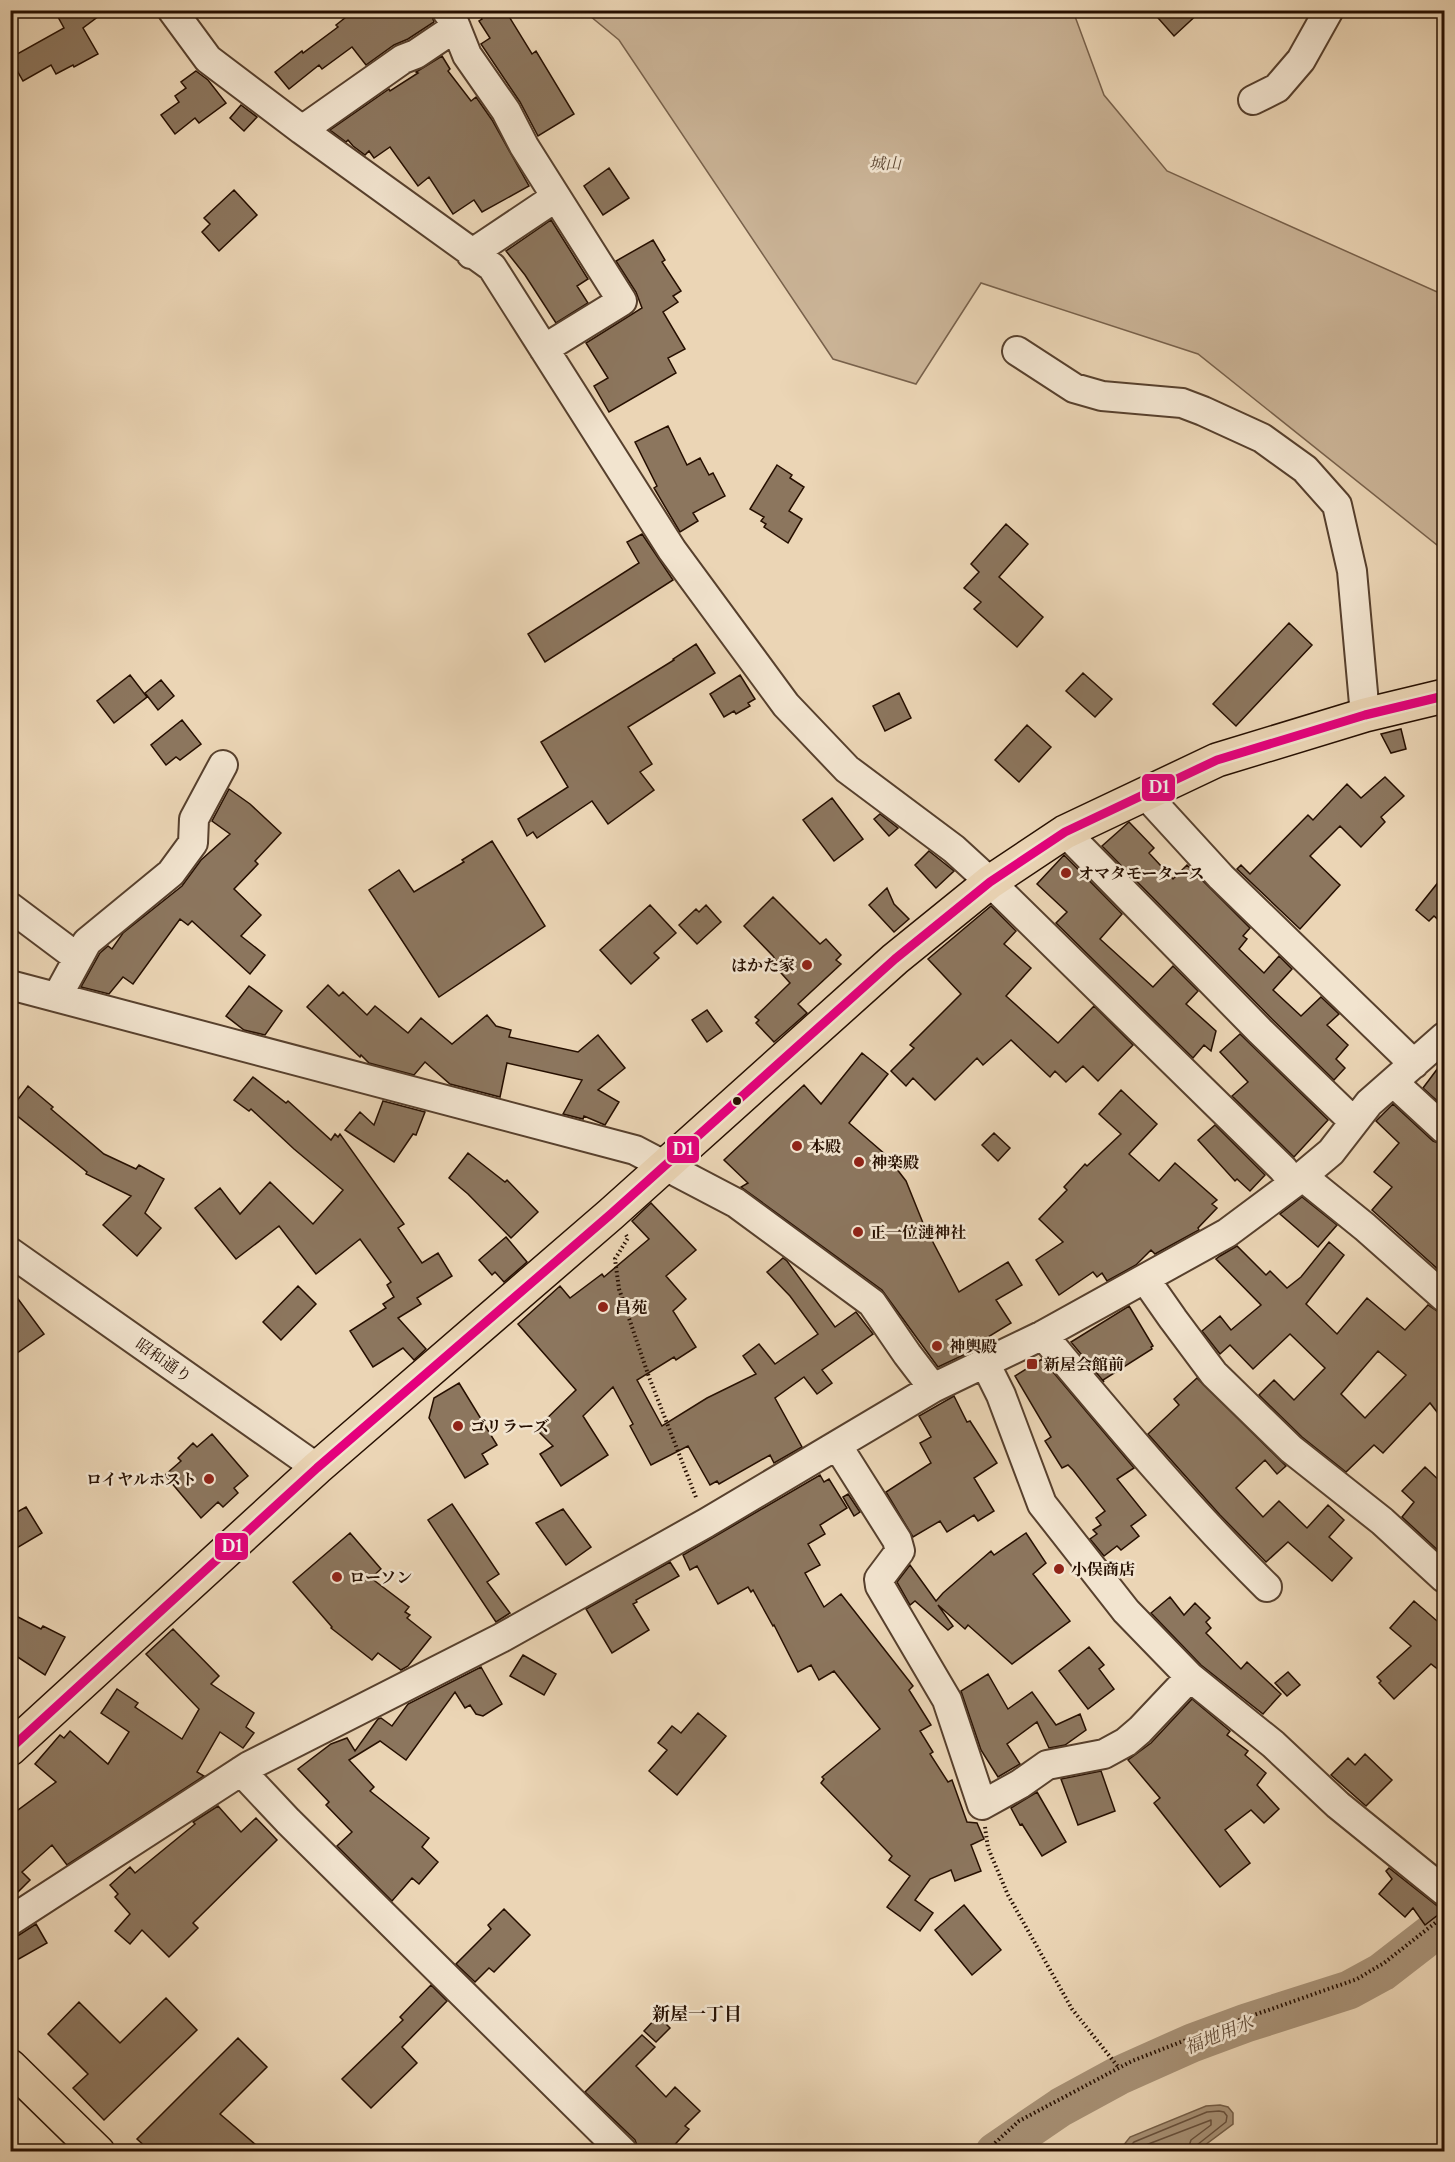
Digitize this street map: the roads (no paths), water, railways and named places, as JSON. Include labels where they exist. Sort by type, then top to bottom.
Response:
[{"type":"main road","points":[[10,1749],[317,1467],[611,1214],[895,959],[990,882],[1065,832],[1217,760],[1365,715],[1444,696]]},
{"type":"main road","points":[[10,2066],[98,2151]]},
{"type":"street","points":[[172,10],[208,59],[471,254],[492,267],[672,550],[786,705],[847,769],[954,849],[1283,1169],[1365,1227],[1444,1297]]},
{"type":"street","points":[[1253,100],[1277,88],[1301,60],[1329,10]]},
{"type":"street","points":[[302,130],[403,58],[416,54],[451,19],[467,55],[507,111],[524,146],[622,301],[544,349]]},
{"type":"street","points":[[471,254],[556,197]]},
{"type":"street","points":[[1017,351],[1074,388],[1102,396],[1182,403],[1203,411],[1262,438],[1305,469],[1337,505],[1352,571],[1365,715]]},
{"type":"street","points":[[57,997],[87,942],[171,873],[193,843],[194,819],[223,765]]},
{"type":"street","points":[[1145,794],[1403,1073],[1444,1129]]},
{"type":"street","points":[[1065,832],[1260,1031],[1354,1122]]},
{"type":"street","points":[[10,907],[78,958]]},
{"type":"street","points":[[10,985],[635,1150],[736,1203],[872,1303],[906,1354],[933,1388]]},
{"type":"street","points":[[10,1921],[241,1771],[501,1638],[706,1523],[933,1388],[1043,1335],[1227,1233],[1331,1152],[1369,1103],[1444,1036]]},
{"type":"street","name":"昭和通り","points":[[10,1252],[317,1467]]},
{"type":"street","points":[[1145,1279],[1214,1374],[1291,1449],[1382,1521],[1444,1578]]},
{"type":"street","points":[[1043,1335],[1119,1426],[1233,1553],[1267,1587]]},
{"type":"street","points":[[985,1363],[1001,1395],[1042,1504],[1126,1611],[1190,1677],[1274,1744],[1338,1805],[1444,1891]]},
{"type":"street","points":[[837,1445],[897,1540],[900,1551],[879,1579],[880,1586],[947,1700],[982,1805],[1020,1784],[1047,1765],[1104,1755],[1126,1742],[1190,1677]]},
{"type":"street","points":[[241,1771],[296,1829],[624,2151]]},
{"type":"water","points":[[1206,2106],[1228,2107],[1233,2113],[1233,2124],[1197,2151],[1119,2151],[1130,2137]]},
{"type":"waterway","name":"福地用水","points":[[995,2152],[1061,2107],[1118,2076],[1192,2043],[1349,1990],[1382,1972],[1444,1924]]},
{"type":"place","name":"オマタモータース","points":[[1066,873]]},
{"type":"place","name":"はかた家","points":[[807,965]]},
{"type":"place","name":"本殿","points":[[797,1146]]},
{"type":"place","name":"神楽殿","points":[[859,1162]]},
{"type":"place","name":"正一位漣神社","points":[[858,1232]]},
{"type":"place","name":"昌苑","points":[[603,1307]]},
{"type":"place","name":"神輿殿","points":[[937,1346]]},
{"type":"place","name":"新屋会館前","points":[[1032,1364]]},
{"type":"place","name":"ゴリラーズ","points":[[458,1426]]},
{"type":"place","name":"ロイヤルホスト","points":[[209,1479]]},
{"type":"place","name":"小俣商店","points":[[1059,1569]]},
{"type":"place","name":"ローソン","points":[[337,1577]]},
{"type":"district","name":"新屋一丁目","points":[[697,2014]]},
{"type":"park label","name":"城山","points":[[885,163]]}]
